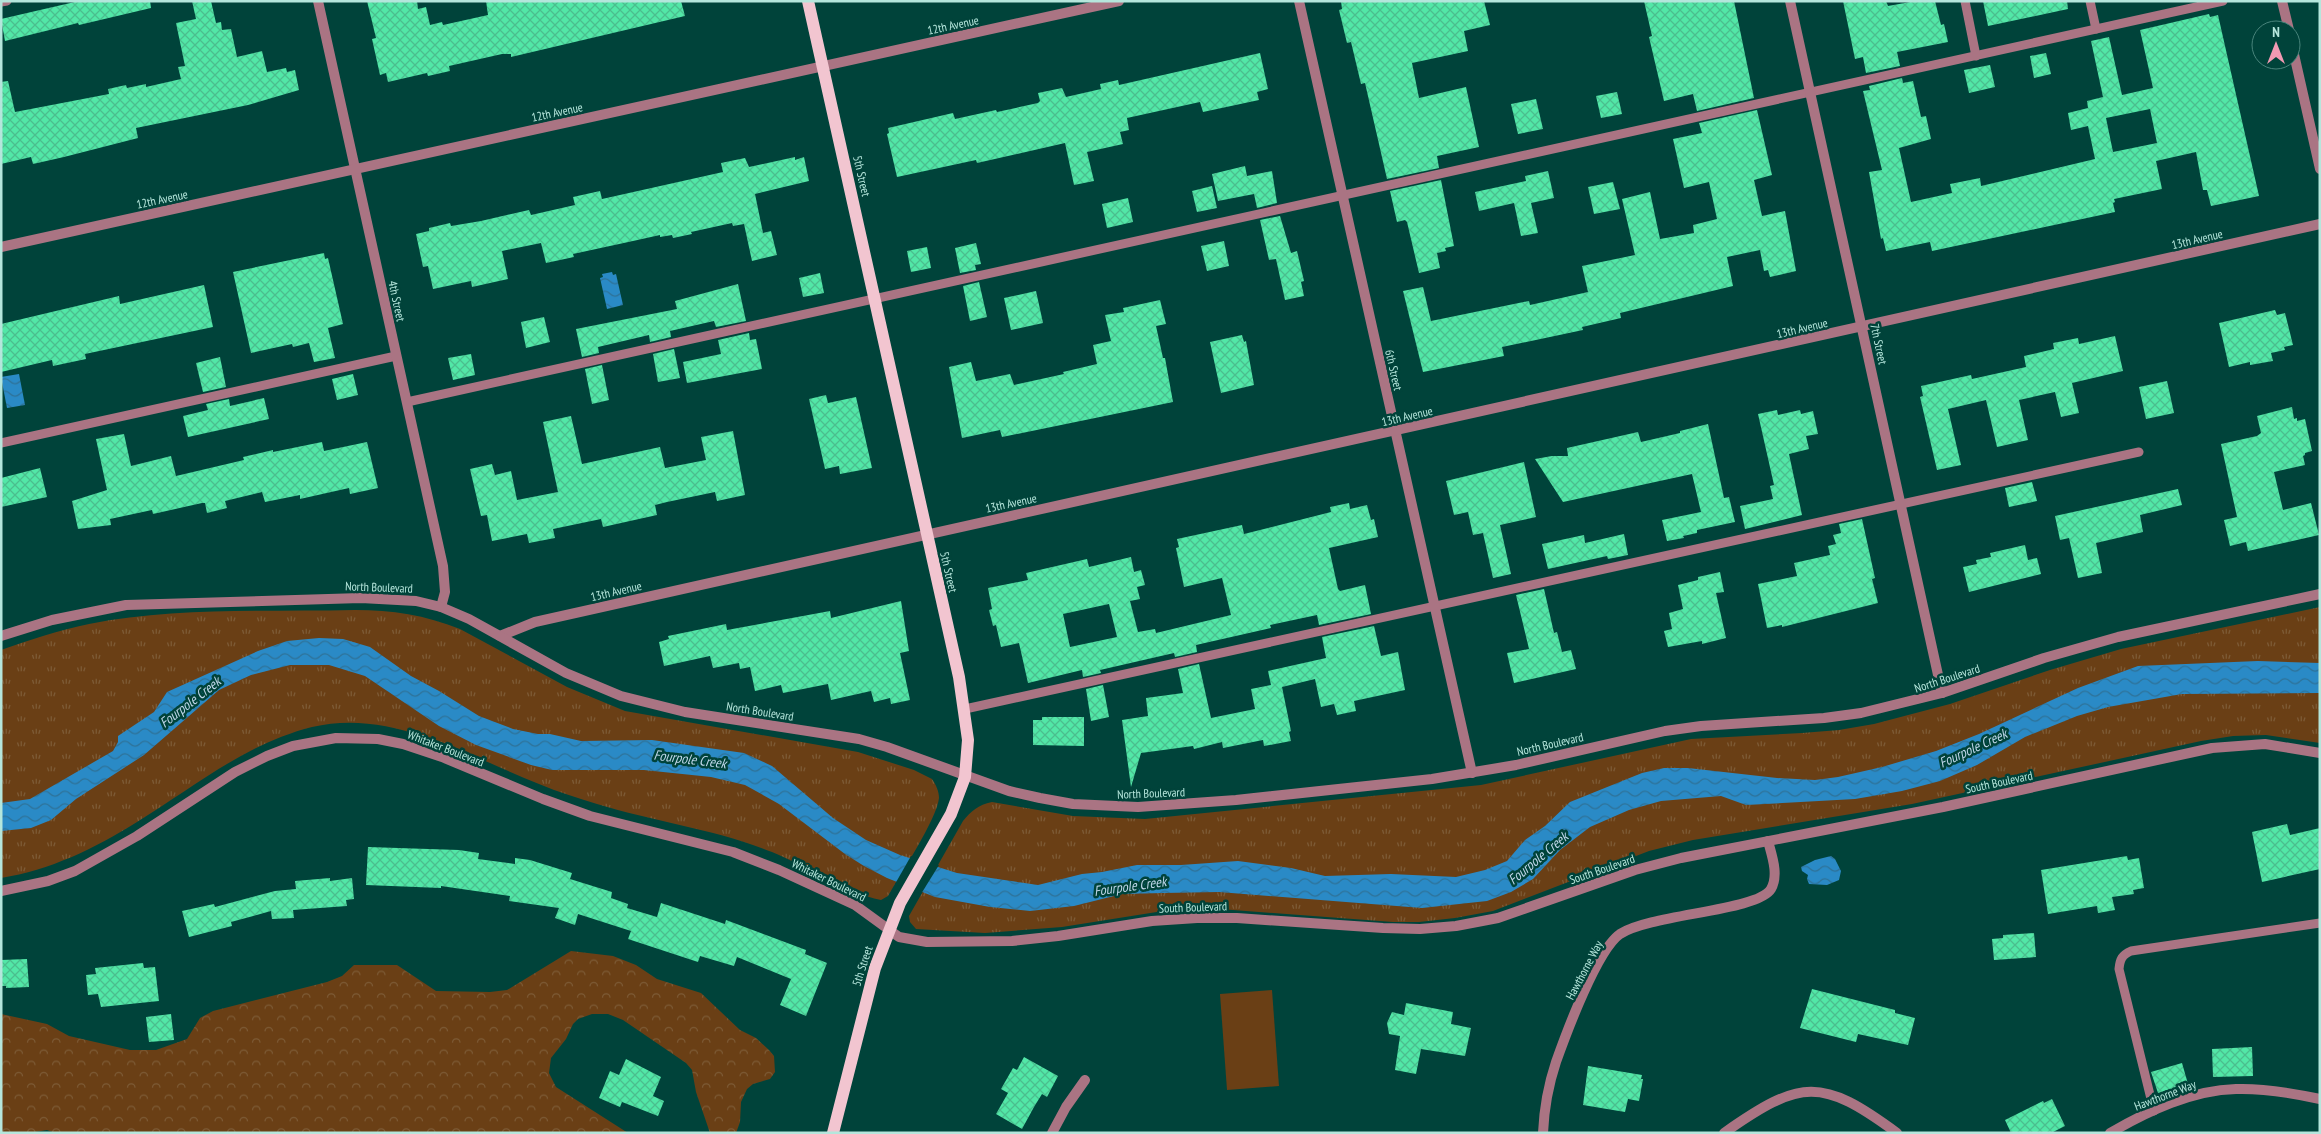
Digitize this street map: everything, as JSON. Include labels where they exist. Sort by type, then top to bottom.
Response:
[{"type":"main road","name":"5th Street","points":[[808,1],[965,709],[968,740],[965,776],[957,799],[940,834],[900,902],[869,986],[833,1133]]},
{"type":"street","name":"4th Street","points":[[318,1],[443,566],[445,592],[441,607]]},
{"type":"street","name":"12th Avenue","points":[[1,248],[1119,1]]},
{"type":"street","name":"6th Street","points":[[1299,1],[1433,606],[1472,773]]},
{"type":"street","name":"7th Street","points":[[1790,1],[1942,694]]},
{"type":"street","points":[[2282,1],[2287,20]]},
{"type":"street","points":[[2298,70],[2320,169]]},
{"type":"street","name":"13th Avenue","points":[[500,636],[535,622],[1395,432],[2320,224]]},
{"type":"street","name":"North Boulevard","points":[[1,636],[88,612],[126,605],[166,602],[385,598],[416,601],[441,607],[566,672],[621,696],[685,712],[859,739],[904,753],[1009,791],[1073,804],[1138,807],[1236,800],[1472,773],[1665,731],[1701,726],[1824,718],[1899,705],[1942,694],[2044,658],[2118,637],[2320,594]]},
{"type":"street","name":"Whitaker Boulevard","points":[[1,890],[48,880],[75,871],[137,836],[235,772],[267,756],[315,740],[355,737],[403,744],[442,757],[543,799],[590,816],[733,852],[779,870],[855,905],[889,930]]},
{"type":"street","name":"South Boulevard","points":[[889,930],[899,937],[911,940],[969,942],[1058,936],[1152,921],[1197,918],[1237,918],[1383,928],[1420,929],[1456,926],[1498,918],[1535,907],[1635,870],[1681,858],[1943,807],[2212,748],[2265,744],[2320,753]]},
{"type":"street","name":"Hawthorne Way","points":[[1543,1133],[1556,1064],[1586,990],[1608,948],[1619,935],[1635,926],[1654,920],[1740,905],[1762,897],[1770,891],[1774,880],[1768,842]]},
{"type":"street","points":[[1052,1133],[1085,1080]]},
{"type":"street","name":"Hawthorne Way","points":[[2110,1133],[2154,1110],[2199,1095],[2235,1089],[2294,1094],[2320,1099]]},
{"type":"street","points":[[1724,1133],[1762,1107],[1787,1095],[1803,1091],[1837,1096],[1861,1107],[1897,1133]]},
{"type":"lane","points":[[1,2],[7,1]]},
{"type":"lane","points":[[1965,1],[1976,56]]},
{"type":"lane","points":[[2090,1],[2096,29]]},
{"type":"lane","points":[[407,402],[1343,197],[2223,1]]},
{"type":"lane","points":[[1,443],[396,356]]},
{"type":"lane","points":[[965,709],[2139,452]]},
{"type":"lane","points":[[2154,1110],[2119,969],[2120,959],[2124,954],[2131,951],[2320,923]]},
{"type":"green space","points":[[2320,607],[2320,743],[2266,735],[2233,736],[2201,741],[1912,804],[1693,840],[1649,851],[1493,911],[1455,918],[1419,922],[1393,922],[1207,908],[1163,911],[1062,927],[985,933],[916,929],[910,922],[909,916],[963,821],[975,809],[992,802],[1073,816],[1145,819],[1481,785],[1691,739],[1839,730],[1874,724],[1950,704],[2050,670],[2121,649]]},
{"type":"green space","points":[[355,610],[408,614],[460,629],[567,687],[625,711],[858,752],[914,770],[932,779],[939,795],[937,807],[925,833],[888,896],[881,900],[854,892],[772,852],[750,844],[568,795],[428,738],[400,729],[371,724],[342,723],[312,727],[264,744],[242,755],[105,841],[54,864],[1,878],[1,650],[67,629],[154,615],[221,611]]},
{"type":"green space","points":[[571,951],[613,956],[636,965],[657,979],[701,993],[740,1030],[756,1038],[769,1050],[774,1056],[775,1072],[770,1079],[753,1084],[747,1089],[741,1102],[740,1122],[736,1133],[710,1133],[696,1092],[692,1070],[686,1063],[623,1020],[608,1014],[592,1014],[578,1019],[573,1024],[566,1039],[551,1058],[549,1073],[556,1087],[628,1133],[55,1133],[47,1130],[29,1133],[1,1133],[1,1014],[47,1024],[69,1036],[130,1050],[156,1050],[187,1039],[200,1018],[213,1011],[327,982],[342,976],[354,965],[397,965],[436,991],[490,992],[507,990]]},
{"type":"green space","points":[[1272,990],[1279,1086],[1227,1090],[1220,994]]},
{"type":"water","points":[[612,272],[613,275],[616,274],[623,305],[607,309],[600,278],[603,277],[602,274]]},
{"type":"water","points":[[19,374],[25,405],[7,408],[1,377]]},
{"type":"water","name":"Fourpole Creek","points":[[319,638],[343,639],[370,647],[411,676],[479,716],[513,729],[538,734],[550,734],[581,741],[652,740],[744,753],[772,766],[833,818],[866,840],[900,855],[957,873],[1038,885],[1082,874],[1137,865],[1181,865],[1238,861],[1291,868],[1325,876],[1391,874],[1456,877],[1485,870],[1507,861],[1525,840],[1545,826],[1570,802],[1642,773],[1664,768],[1688,768],[1777,778],[1815,780],[1838,777],[1882,767],[1936,751],[1979,734],[2078,688],[2138,666],[2258,661],[2320,663],[2320,693],[2182,694],[2108,707],[2077,716],[2025,737],[1977,765],[1940,781],[1902,791],[1855,799],[1746,805],[1721,796],[1661,801],[1629,810],[1590,827],[1560,850],[1533,879],[1511,892],[1487,901],[1422,908],[1219,892],[1122,894],[1074,906],[1030,911],[990,907],[935,897],[887,878],[864,866],[845,854],[779,804],[745,785],[711,777],[644,770],[552,770],[531,765],[476,745],[439,726],[365,676],[329,665],[290,665],[251,675],[219,690],[144,755],[76,799],[51,820],[31,828],[1,831],[1,803],[30,799],[113,751],[118,742],[118,736],[154,712],[167,692],[258,651],[287,641]]},
{"type":"water","points":[[1831,856],[1835,859],[1841,871],[1839,880],[1827,885],[1809,884],[1808,875],[1802,871],[1801,867],[1815,860]]},
{"type":"pier","points":[[911,856],[939,865],[921,894],[895,884]]},
{"type":"building","points":[[79,1],[150,1],[151,8],[5,41],[1,19]]},
{"type":"building","points":[[192,1],[211,1],[216,23],[221,22],[222,30],[231,29],[237,57],[262,51],[267,72],[286,68],[287,72],[295,70],[299,90],[248,105],[136,128],[138,138],[64,157],[33,164],[31,157],[1,164],[1,82],[8,81],[15,112],[109,94],[108,89],[126,85],[127,88],[146,84],[146,87],[181,79],[178,67],[185,66],[176,23],[196,19]]},
{"type":"building","points":[[367,1],[417,1],[418,9],[426,7],[430,25],[442,22],[443,25],[488,15],[486,1],[681,1],[685,16],[511,57],[511,54],[502,54],[449,66],[450,71],[428,76],[427,73],[388,82],[386,73],[380,75],[372,39],[376,38]]},
{"type":"building","points":[[1341,1],[1484,1],[1490,25],[1464,31],[1468,51],[1412,63],[1419,98],[1466,87],[1479,147],[1437,156],[1439,168],[1387,179],[1365,83],[1361,84],[1351,42],[1347,43],[1339,10],[1342,9]]},
{"type":"building","points":[[1644,1],[1734,1],[1754,98],[1697,111],[1693,94],[1664,101],[1649,37],[1652,36]]},
{"type":"building","points":[[1843,1],[1886,1],[1888,6],[1916,1],[1935,1],[1941,25],[1944,24],[1948,42],[1897,52],[1900,66],[1866,73],[1863,57],[1855,59]]},
{"type":"building","points":[[1983,1],[2067,1],[2068,9],[1988,26]]},
{"type":"building","points":[[2209,14],[2210,17],[2218,15],[2259,196],[2211,206],[2207,190],[2203,190],[2196,152],[2156,161],[2162,189],[2114,199],[2115,212],[1932,251],[1930,242],[1886,251],[1883,238],[1881,239],[1869,172],[1882,170],[1863,91],[1870,90],[1869,86],[1902,78],[1903,83],[1913,81],[1921,117],[1926,116],[1931,139],[1899,148],[1911,202],[1952,193],[1950,184],[1980,178],[1981,186],[2095,159],[2088,126],[2071,130],[2068,113],[2088,108],[2087,101],[2103,97],[2091,41],[2109,37],[2122,95],[2153,88],[2140,30]],"holes":[[[2150,109],[2157,143],[2113,152],[2106,118]]]},
{"type":"building","points":[[1260,53],[1268,89],[1257,92],[1259,100],[1203,112],[1200,102],[1127,118],[1129,130],[1120,132],[1123,144],[1087,152],[1094,181],[1074,185],[1065,143],[977,163],[976,160],[897,177],[887,134],[889,133],[888,128],[953,113],[955,119],[996,110],[997,112],[1038,103],[1040,101],[1038,93],[1062,88],[1066,97],[1101,89],[1100,84],[1118,80],[1119,85]]},
{"type":"building","points":[[2046,53],[2051,74],[2034,78],[2030,56]]},
{"type":"building","points":[[1990,65],[1995,87],[1969,93],[1964,70]]},
{"type":"building","points":[[1617,92],[1622,114],[1601,118],[1596,96]]},
{"type":"building","points":[[1536,99],[1543,129],[1518,134],[1511,104]]},
{"type":"building","points":[[1757,110],[1772,175],[1754,180],[1762,216],[1785,211],[1796,271],[1770,277],[1768,270],[1764,271],[1760,250],[1727,257],[1733,286],[1620,313],[1621,318],[1582,327],[1583,330],[1502,347],[1504,356],[1423,372],[1403,291],[1423,287],[1431,321],[1529,301],[1530,305],[1588,292],[1582,266],[1635,255],[1622,199],[1650,192],[1660,239],[1694,233],[1693,225],[1717,219],[1709,182],[1684,188],[1673,139],[1702,133],[1699,123]]},
{"type":"building","points":[[795,157],[795,160],[804,157],[809,181],[755,194],[763,233],[771,231],[777,255],[752,261],[744,224],[733,226],[732,223],[673,238],[672,235],[660,237],[660,235],[573,254],[574,257],[546,263],[541,243],[502,251],[508,279],[472,287],[471,281],[433,289],[428,266],[423,267],[416,234],[429,231],[429,228],[450,223],[451,226],[481,221],[529,210],[531,215],[575,205],[573,197],[600,191],[602,199],[723,172],[721,163],[745,158],[749,167]]},
{"type":"building","points":[[1245,166],[1247,176],[1272,171],[1277,203],[1257,208],[1254,194],[1218,201],[1212,174]]},
{"type":"building","points":[[1548,171],[1554,198],[1531,203],[1538,233],[1521,236],[1514,203],[1479,211],[1475,192],[1526,181],[1525,176]]},
{"type":"building","points":[[1441,180],[1454,246],[1445,248],[1446,251],[1437,253],[1440,268],[1419,273],[1407,222],[1405,220],[1397,222],[1390,191]]},
{"type":"building","points":[[1613,182],[1620,209],[1594,214],[1588,187]]},
{"type":"building","points":[[1212,186],[1217,208],[1197,212],[1192,191]]},
{"type":"building","points":[[1128,198],[1133,222],[1107,228],[1102,204]]},
{"type":"building","points":[[1280,216],[1291,253],[1297,251],[1304,281],[1301,282],[1304,296],[1285,300],[1276,259],[1269,260],[1260,220]]},
{"type":"building","points":[[1224,241],[1229,266],[1207,271],[1201,246]]},
{"type":"building","points":[[976,243],[981,264],[975,265],[976,270],[960,273],[955,248]]},
{"type":"building","points":[[927,247],[931,268],[911,272],[907,251]]},
{"type":"building","points":[[324,253],[325,259],[328,258],[343,324],[328,328],[335,358],[314,362],[309,343],[293,347],[292,344],[251,353],[233,272]]},
{"type":"building","points":[[820,273],[824,293],[803,297],[799,278]]},
{"type":"building","points":[[979,282],[987,317],[970,321],[963,286]]},
{"type":"building","points":[[738,284],[746,321],[716,327],[714,321],[670,331],[671,337],[650,342],[649,335],[598,347],[599,353],[582,357],[576,329],[677,309],[675,301]]},
{"type":"building","points":[[204,285],[213,327],[85,354],[86,359],[53,366],[52,360],[1,372],[1,324],[119,296],[120,304]]},
{"type":"building","points":[[1036,291],[1043,323],[1011,330],[1004,298]]},
{"type":"building","points":[[1160,300],[1166,324],[1156,326],[1163,358],[1165,358],[1173,402],[1002,437],[1000,430],[962,438],[949,367],[971,362],[976,381],[1010,374],[1014,385],[1064,374],[1063,372],[1097,364],[1093,345],[1111,341],[1105,315],[1124,312],[1123,308]]},
{"type":"building","points":[[2275,310],[2277,315],[2285,313],[2293,345],[2284,347],[2285,350],[2271,353],[2273,361],[2250,365],[2250,362],[2229,367],[2219,323]]},
{"type":"building","points":[[544,317],[550,342],[526,348],[521,322]]},
{"type":"building","points":[[749,333],[750,340],[756,339],[762,369],[687,383],[683,362],[721,354],[718,340]]},
{"type":"building","points":[[1242,335],[1244,342],[1246,341],[1254,385],[1221,393],[1210,342]]},
{"type":"building","points":[[2115,336],[2123,371],[2072,383],[2079,413],[2061,417],[2055,392],[2019,400],[2028,440],[1997,447],[1986,400],[1948,409],[1961,465],[1937,470],[1920,397],[1923,396],[1921,386],[1971,375],[1972,379],[2026,367],[2024,356],[2054,349],[2053,343],[2078,338],[2079,344]]},
{"type":"building","points":[[674,349],[680,378],[658,382],[653,354]]},
{"type":"building","points":[[471,354],[475,375],[453,380],[448,358]]},
{"type":"building","points":[[220,357],[226,387],[203,392],[196,363]]},
{"type":"building","points":[[602,365],[609,400],[592,404],[585,369]]},
{"type":"building","points":[[353,374],[358,395],[337,400],[332,379]]},
{"type":"building","points":[[2167,381],[2174,413],[2146,419],[2139,387]]},
{"type":"building","points":[[826,395],[828,403],[856,397],[872,468],[840,474],[839,466],[825,469],[809,399]]},
{"type":"building","points":[[264,398],[269,419],[188,437],[183,416],[208,410],[206,404],[229,399],[230,406]]},
{"type":"building","points":[[2292,407],[2294,419],[2297,418],[2297,421],[2305,419],[2312,451],[2305,453],[2303,456],[2305,465],[2274,472],[2283,510],[2311,503],[2319,535],[2248,551],[2246,542],[2230,546],[2224,520],[2237,517],[2221,444],[2257,436],[2261,433],[2257,416]]},
{"type":"building","points":[[1777,410],[1778,415],[1800,410],[1801,414],[1813,411],[1818,434],[1806,436],[1809,449],[1789,454],[1802,515],[1745,529],[1740,506],[1773,499],[1770,486],[1774,485],[1758,414]]},
{"type":"building","points":[[571,416],[582,464],[660,447],[665,468],[706,460],[701,437],[733,431],[745,495],[717,501],[715,492],[667,502],[655,505],[657,515],[603,527],[601,519],[553,529],[555,538],[529,543],[527,534],[492,541],[487,515],[481,516],[470,469],[492,464],[495,475],[511,471],[517,500],[558,492],[543,422]]},
{"type":"building","points":[[1708,424],[1724,498],[1729,497],[1735,522],[1697,530],[1697,533],[1683,536],[1684,538],[1667,541],[1662,520],[1701,512],[1692,474],[1563,502],[1535,459],[1568,456],[1567,448],[1638,432],[1641,442]]},
{"type":"building","points":[[124,434],[131,466],[171,456],[176,476],[244,460],[243,457],[273,450],[273,452],[322,442],[324,451],[367,442],[378,488],[350,494],[349,488],[300,499],[300,495],[265,502],[262,492],[225,501],[227,508],[207,513],[205,503],[202,503],[153,514],[152,510],[110,519],[111,525],[78,529],[72,501],[107,490],[96,439]]},
{"type":"building","points":[[1524,462],[1536,517],[1500,525],[1511,574],[1493,578],[1483,533],[1473,535],[1468,512],[1454,515],[1446,481]]},
{"type":"building","points":[[40,468],[47,497],[1,507],[1,478]]},
{"type":"building","points":[[2032,482],[2037,501],[2009,507],[2005,488]]},
{"type":"building","points":[[2178,489],[2182,505],[2140,515],[2143,532],[2096,543],[2102,573],[2078,578],[2069,538],[2060,540],[2055,516]]},
{"type":"building","points":[[1349,503],[1350,509],[1367,505],[1371,520],[1374,519],[1378,537],[1329,548],[1338,589],[1340,591],[1365,585],[1371,614],[1319,625],[1317,615],[1270,625],[1271,628],[1196,645],[1197,652],[1175,657],[1174,653],[1100,670],[1101,673],[1083,677],[1082,670],[1028,683],[1019,643],[1001,647],[996,625],[993,626],[989,610],[992,609],[988,588],[1028,580],[1026,573],[1087,559],[1089,567],[1131,557],[1134,572],[1141,570],[1145,585],[1137,587],[1140,599],[1130,601],[1138,632],[1155,629],[1156,633],[1231,615],[1222,578],[1184,587],[1176,548],[1179,547],[1177,539],[1242,525],[1244,534],[1331,512],[1330,507]],"holes":[[[1109,604],[1117,637],[1070,647],[1063,614]]]},
{"type":"building","points":[[1862,519],[1875,578],[1872,579],[1878,603],[1782,627],[1782,625],[1767,628],[1758,584],[1797,576],[1794,563],[1830,555],[1828,546],[1836,544],[1833,535],[1841,533],[1839,524]]},
{"type":"building","points":[[1624,534],[1628,555],[1608,559],[1607,556],[1548,569],[1542,544],[1584,535],[1585,543]]},
{"type":"building","points":[[2025,545],[2028,560],[2037,558],[2041,574],[1969,592],[1963,567],[1977,564],[1976,560],[1991,557],[1990,553]]},
{"type":"building","points":[[1720,572],[1724,592],[1716,593],[1726,638],[1702,644],[1702,641],[1668,647],[1664,631],[1672,629],[1669,613],[1683,609],[1678,585],[1698,580],[1698,577]]},
{"type":"building","points":[[1544,589],[1554,633],[1557,632],[1562,652],[1571,650],[1576,669],[1514,683],[1507,653],[1529,649],[1516,595]]},
{"type":"building","points":[[901,601],[909,651],[900,653],[910,700],[891,704],[890,698],[874,702],[871,691],[831,700],[828,684],[783,693],[781,685],[755,691],[750,667],[740,669],[739,663],[713,668],[710,656],[664,666],[659,642],[669,639],[668,636],[726,624],[727,630],[830,611],[831,618]]},
{"type":"building","points":[[1374,626],[1381,656],[1398,652],[1405,690],[1354,701],[1356,711],[1337,715],[1334,704],[1321,707],[1315,679],[1282,687],[1291,731],[1289,732],[1291,741],[1264,746],[1263,740],[1223,748],[1222,742],[1194,749],[1193,746],[1141,753],[1131,787],[1122,720],[1148,716],[1146,698],[1183,693],[1178,669],[1199,664],[1211,718],[1255,709],[1251,689],[1271,685],[1268,671],[1326,658],[1322,637]]},
{"type":"building","points":[[1103,685],[1109,717],[1091,721],[1086,689]]},
{"type":"building","points":[[1042,717],[1084,717],[1084,746],[1033,745],[1033,720],[1042,720]]},
{"type":"building","points":[[2287,824],[2290,835],[2320,828],[2320,869],[2262,882],[2252,832]]},
{"type":"building","points":[[368,847],[459,850],[479,853],[478,859],[515,864],[515,858],[530,860],[572,873],[570,879],[612,892],[611,898],[628,904],[627,908],[657,917],[661,903],[725,924],[726,920],[806,950],[805,954],[827,963],[806,1016],[780,1005],[791,979],[737,957],[734,966],[700,956],[698,962],[628,939],[631,931],[578,914],[575,925],[555,918],[559,908],[509,901],[510,896],[441,886],[441,888],[366,885]]},
{"type":"building","points":[[2127,856],[2128,860],[2139,858],[2144,888],[2133,890],[2134,894],[2112,897],[2115,910],[2098,913],[2097,906],[2048,914],[2041,870]]},
{"type":"building","points":[[330,878],[330,881],[352,878],[354,899],[346,900],[347,906],[293,910],[294,918],[272,919],[271,911],[231,922],[232,926],[189,937],[182,911],[214,904],[215,907],[275,891],[296,889],[295,881]]},
{"type":"building","points":[[2034,933],[2036,957],[1994,960],[1992,939],[2003,938],[2003,935]]},
{"type":"building","points":[[27,959],[29,987],[6,988],[6,986],[1,986],[1,960]]},
{"type":"building","points":[[143,963],[144,968],[155,967],[159,1001],[101,1007],[98,994],[88,995],[86,975],[96,974],[95,968]]},
{"type":"building","points":[[1812,989],[1895,1010],[1895,1013],[1915,1018],[1908,1045],[1858,1034],[1856,1042],[1800,1028]]},
{"type":"building","points":[[1406,1003],[1453,1012],[1451,1024],[1471,1028],[1465,1056],[1421,1049],[1416,1074],[1395,1070],[1400,1036],[1389,1034],[1387,1023],[1392,1012],[1404,1015]]},
{"type":"building","points":[[171,1014],[174,1040],[149,1042],[146,1017]]},
{"type":"building","points":[[2252,1047],[2253,1076],[2213,1077],[2212,1049]]},
{"type":"building","points":[[1024,1057],[1058,1076],[1047,1097],[1042,1094],[1022,1129],[996,1114],[1008,1093],[1001,1089],[1013,1068],[1017,1070]]},
{"type":"building","points":[[626,1059],[661,1077],[653,1096],[664,1101],[658,1116],[622,1102],[620,1107],[599,1098],[610,1071],[619,1075]]},
{"type":"building","points":[[2182,1063],[2188,1084],[2158,1093],[2151,1072]]},
{"type":"building","points":[[1588,1066],[1642,1075],[1639,1101],[1628,1099],[1625,1112],[1583,1105]]},
{"type":"building","points":[[2052,1099],[2065,1126],[2051,1133],[2011,1133],[2005,1120],[2043,1101],[2044,1103]]}]
